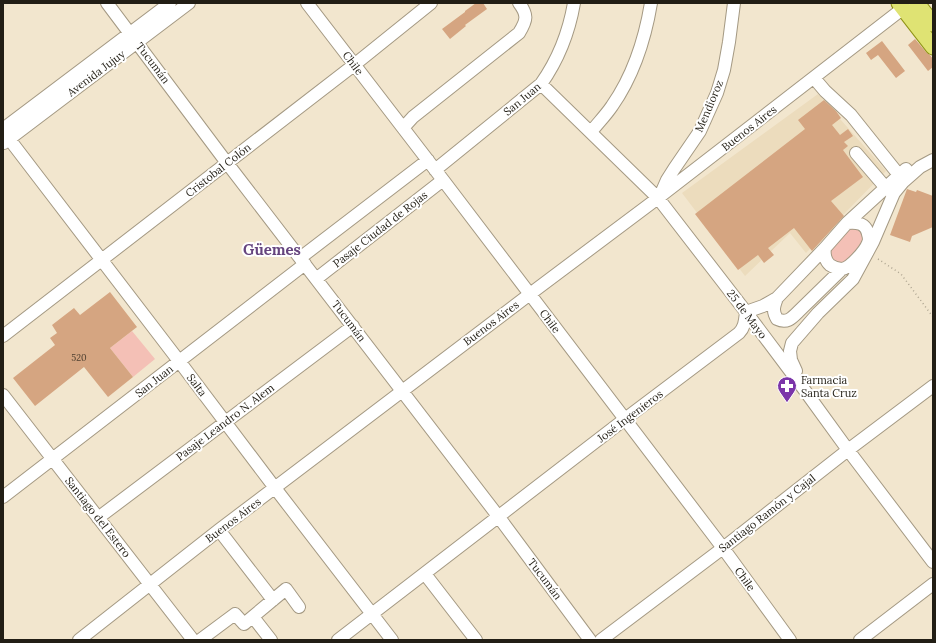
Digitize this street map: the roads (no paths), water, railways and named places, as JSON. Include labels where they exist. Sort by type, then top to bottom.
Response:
[{"type":"main road","points":[[908,4],[933,24]]},
{"type":"main road","points":[[908,4],[933,47]]},
{"type":"street","name":"Tucumán","points":[[107,3],[498,516],[590,640]]},
{"type":"street","name":"Avenida Jujuy","points":[[134,38],[170,3]]},
{"type":"street","name":"Avenida Jujuy","points":[[5,136],[134,38],[189,3]]},
{"type":"street","name":"Chile","points":[[307,3],[723,548],[790,640]]},
{"type":"street","name":"Cristobal Colón","points":[[3,336],[354,65],[431,3]]},
{"type":"street","points":[[403,128],[413,117],[519,33],[524,26],[526,18],[524,10],[519,3]]},
{"type":"street","name":"San Juan","points":[[435,170],[542,84],[550,73],[559,55],[574,3]]},
{"type":"street","points":[[591,132],[613,105],[627,79],[640,47],[648,20],[651,3]]},
{"type":"street","name":"Mendioroz","points":[[658,198],[667,180],[700,130],[717,93],[724,70],[734,3]]},
{"type":"street","name":"Buenos Aires","points":[[79,640],[219,530],[658,198],[908,4]]},
{"type":"street","points":[[814,78],[851,115],[901,178]]},
{"type":"street","name":"25 de Mayo","points":[[542,84],[658,198],[746,312],[933,562]]},
{"type":"street","name":"Salta","points":[[5,136],[102,260],[392,640]]},
{"type":"street","points":[[856,153],[890,190]]},
{"type":"street","points":[[746,312],[763,306],[777,298],[847,223],[872,201],[890,190],[918,161],[933,155]]},
{"type":"street","name":"San Juan","points":[[3,497],[179,361],[428,160]]},
{"type":"street","points":[[901,178],[933,160]]},
{"type":"street","name":"Pasaje Ciudad de Rojas","points":[[316,279],[443,180]]},
{"type":"street","points":[[803,388],[791,360],[790,351],[792,343],[818,313],[852,279],[868,253],[871,242],[886,212],[890,190]]},
{"type":"street","points":[[872,201],[886,212]]},
{"type":"street","points":[[847,223],[858,223],[864,225],[871,242]]},
{"type":"street","points":[[777,298],[773,309],[776,319],[784,321],[792,318],[842,269],[857,258],[871,242]]},
{"type":"street","points":[[825,248],[824,252],[828,262],[833,267],[842,269]]},
{"type":"street","name":"José Ingenieros","points":[[338,640],[739,333],[743,329],[745,323],[746,312]]},
{"type":"street","name":"Pasaje Leandro N. Alem","points":[[98,518],[353,326]]},
{"type":"street","name":"Santiago Ramón y Cajal","points":[[600,640],[723,548],[848,450],[933,386]]},
{"type":"street","name":"Santiago del Estero","points":[[3,395],[192,640]]},
{"type":"street","points":[[219,530],[273,600]]},
{"type":"street","points":[[425,574],[476,640]]},
{"type":"street","points":[[860,640],[933,584]]},
{"type":"street","points":[[200,640],[235,614],[244,624],[286,589],[300,607]]},
{"type":"street","points":[[253,616],[271,640]]},
{"type":"place","name":"Farmacia Santa Cruz","points":[[787,403]]},
{"type":"district","name":"Güemes","points":[[272,249]]}]
